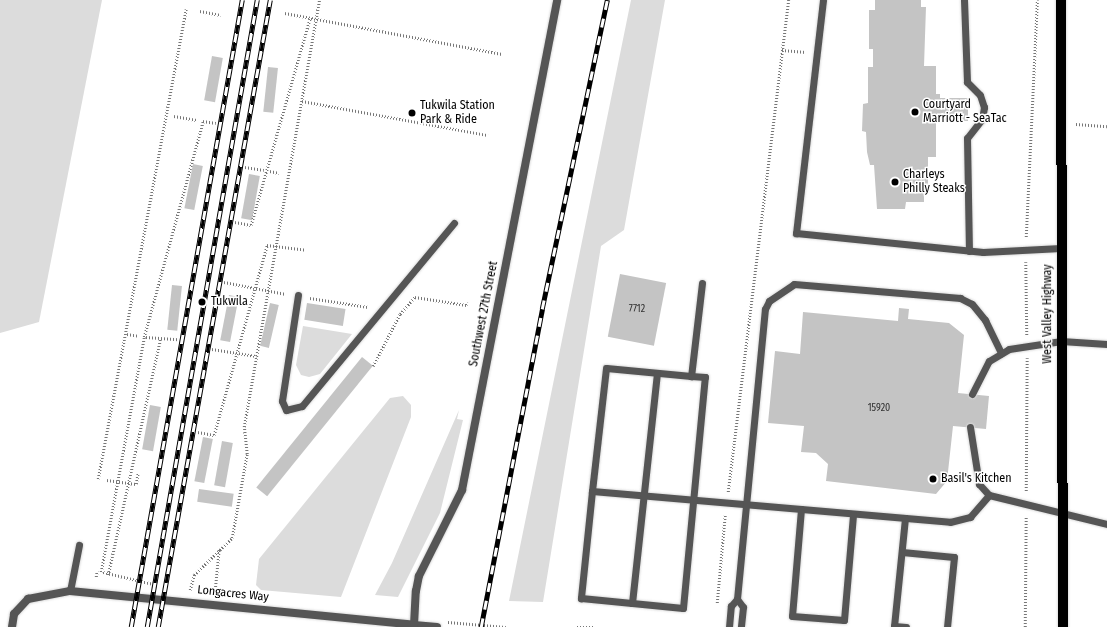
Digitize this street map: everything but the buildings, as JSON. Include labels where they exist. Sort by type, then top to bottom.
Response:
[{"type":"main road","name":"West Valley Highway","points":[[1061,0],[1063,627]]},
{"type":"street","name":"Southwest 27th Street","points":[[414,626],[419,576],[462,490],[557,0]]},
{"type":"street","name":"Longacres Way","points":[[12,627],[14,614],[28,599],[70,591],[414,626],[437,627]]},
{"type":"lane","points":[[823,0],[796,233],[969,251],[1061,248]]},
{"type":"lane","points":[[964,0],[966,82],[980,95],[984,108],[982,119],[967,138],[969,251]]},
{"type":"lane","points":[[298,295],[282,402],[286,410],[302,406],[454,223]]},
{"type":"lane","points":[[691,376],[702,283]]},
{"type":"lane","points":[[729,627],[731,606],[737,599],[765,309],[780,291],[794,284],[960,298],[972,304],[986,320],[1001,353]]},
{"type":"lane","points":[[972,394],[982,369],[1001,353],[1027,346],[1061,341],[1107,344]]},
{"type":"lane","points":[[606,368],[657,373],[705,377],[692,500],[683,608],[581,598],[606,368]]},
{"type":"lane","points":[[632,603],[657,373]]},
{"type":"lane","points":[[970,427],[979,484],[989,495],[1107,524]]},
{"type":"lane","points":[[592,491],[746,506],[802,509],[950,522],[970,517],[989,495]]},
{"type":"lane","points":[[802,509],[792,616],[844,620],[853,514]]},
{"type":"lane","points":[[905,518],[894,626],[906,627]]},
{"type":"lane","points":[[70,591],[79,545]]},
{"type":"lane","points":[[902,552],[954,557],[947,627]]},
{"type":"lane","points":[[737,599],[743,607],[741,627]]},
{"type":"path","points":[[182,590],[190,592],[194,574],[232,538],[247,454],[244,427],[319,0]]},
{"type":"path","points":[[717,609],[726,503],[788,0]]},
{"type":"path","points":[[1025,627],[1027,346],[1025,250],[1037,0]]},
{"type":"path","points":[[98,479],[186,9]]},
{"type":"path","points":[[200,11],[221,15]]},
{"type":"path","points":[[285,13],[502,54]]},
{"type":"path","points":[[235,222],[251,225],[310,18]]},
{"type":"path","points":[[782,50],[807,52]]},
{"type":"path","points":[[302,101],[488,135]]},
{"type":"path","points":[[174,116],[197,120]]},
{"type":"path","points":[[154,585],[108,575],[101,572],[144,337],[203,121],[216,123]]},
{"type":"path","points":[[1061,124],[1107,126]]},
{"type":"path","points":[[245,167],[264,170]]},
{"type":"path","points":[[270,171],[280,173]]},
{"type":"path","points":[[198,432],[214,435],[267,245],[306,250]]},
{"type":"path","points":[[224,282],[286,294]]},
{"type":"path","points":[[373,366],[400,314],[415,297],[466,305],[467,302]]},
{"type":"path","points":[[310,298],[370,308]]},
{"type":"path","points":[[127,334],[139,336]]},
{"type":"path","points":[[146,337],[160,340],[178,340]]},
{"type":"path","points":[[108,575],[160,340]]},
{"type":"path","points":[[212,348],[256,356]]},
{"type":"path","points":[[107,480],[136,484],[138,473]]},
{"type":"path","points":[[215,590],[219,549]]},
{"type":"path","points":[[96,577],[97,571]]},
{"type":"path","points":[[577,627],[592,627]]},
{"type":"shaded area","points":[[0,0],[102,0],[39,322],[0,333]]},
{"type":"shaded area","points":[[631,0],[665,0],[624,230],[601,246],[543,602],[509,601]]},
{"type":"shaded area","points":[[303,326],[352,334],[320,374],[309,377],[301,375],[296,365]]},
{"type":"shaded area","points":[[403,396],[411,405],[411,417],[341,597],[261,590],[256,585],[259,559],[390,398]]},
{"type":"shaded area","points":[[459,410],[457,419],[463,420],[440,513],[398,597],[375,595],[392,563]]},
{"type":"railway","points":[[131,627],[242,0]]},
{"type":"railway","points":[[147,627],[257,0]]},
{"type":"railway","points":[[158,627],[270,0]]},
{"type":"railway","points":[[481,627],[542,309],[607,0]]},
{"type":"place","name":"Courtyard Marriott - SeaTac","points":[[915,112]]},
{"type":"place","name":"Tukwila Station Park & Ride","points":[[412,113]]},
{"type":"place","name":"Charleys Philly Steaks","points":[[895,182]]},
{"type":"place","name":"Tukwila","points":[[202,302]]},
{"type":"place","name":"Basil's Kitchen","points":[[933,479]]}]
